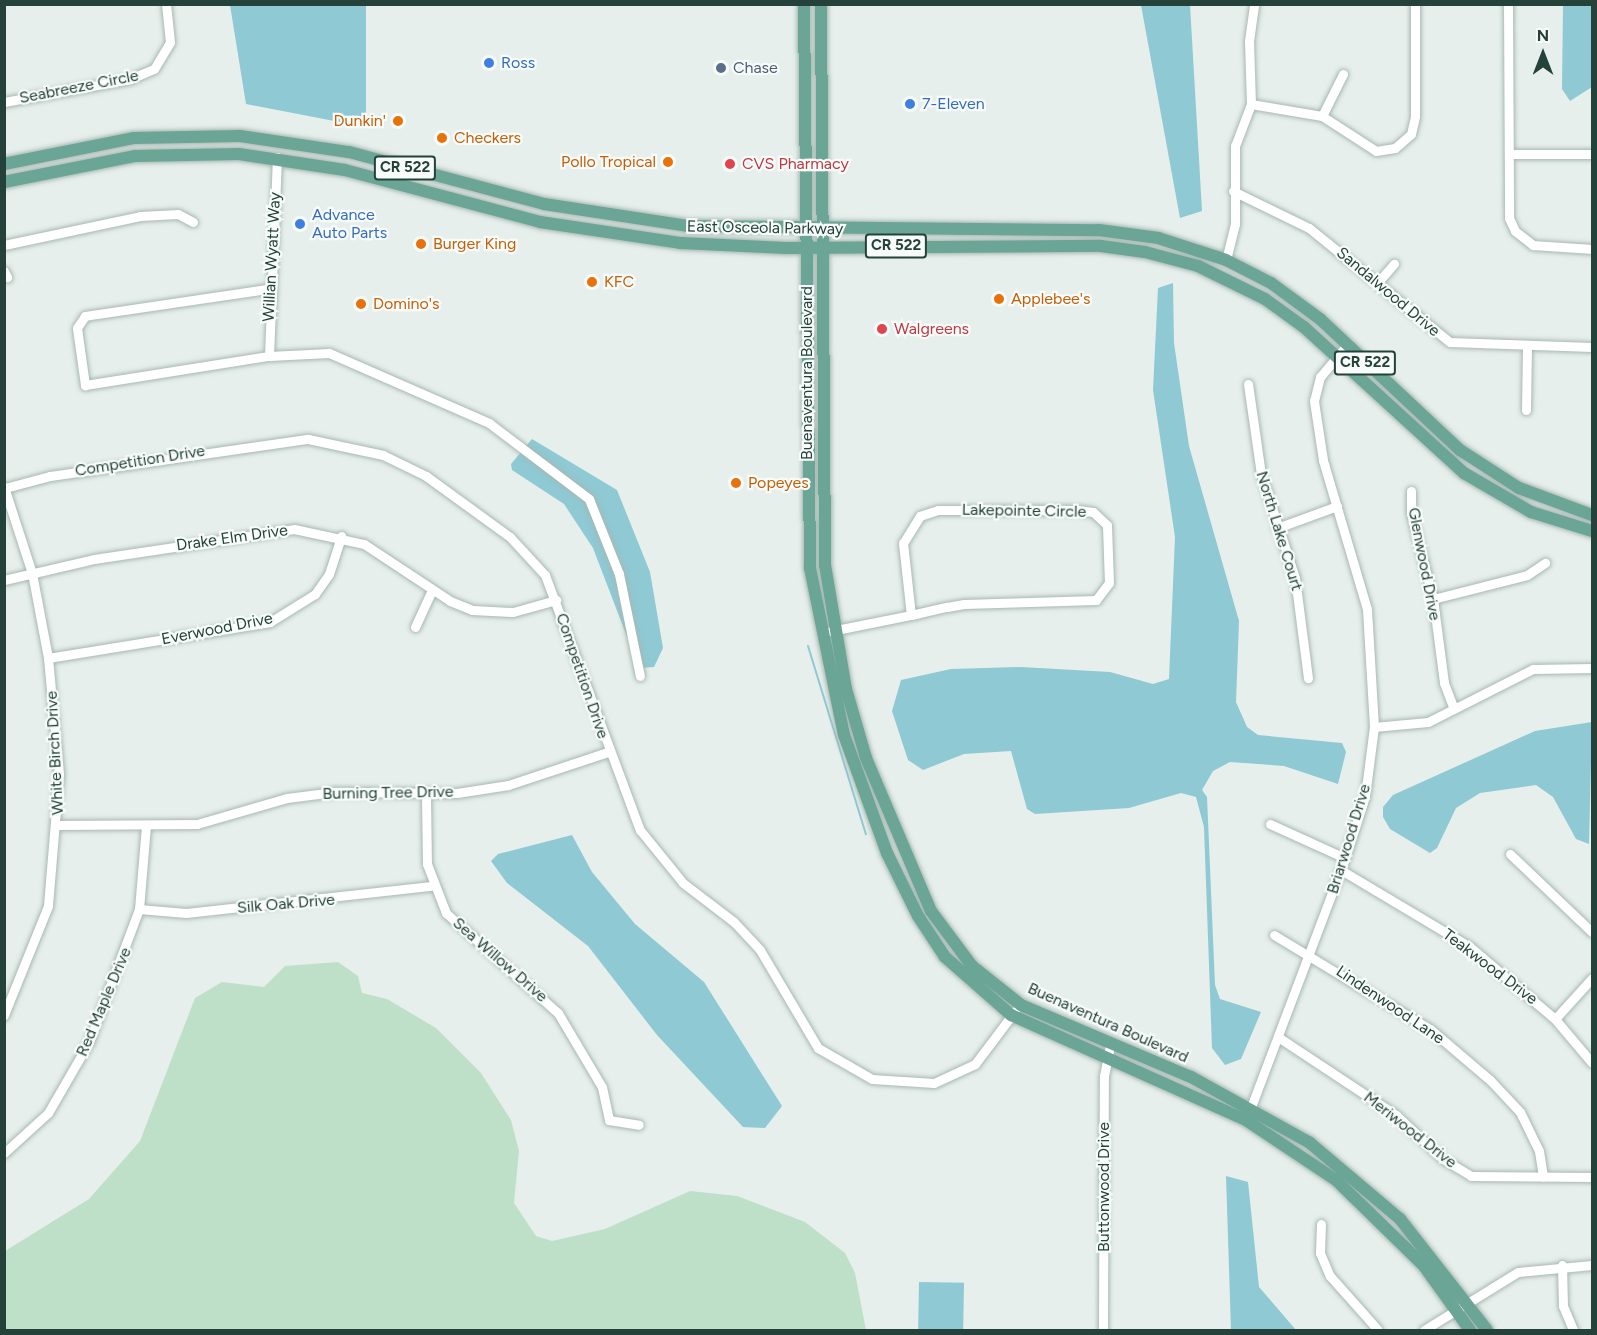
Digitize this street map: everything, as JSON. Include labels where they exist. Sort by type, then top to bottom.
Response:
[{"type":"main road","name":"Buenaventura Boulevard","points":[[804,4],[805,429],[809,546],[820,633],[844,735],[870,813],[918,916],[945,957],[1011,1015],[1246,1120],[1302,1155],[1366,1206],[1424,1266],[1470,1330]]},
{"type":"main road","name":"Buenaventura Boulevard","points":[[821,4],[825,565],[834,630],[866,758],[910,869],[956,949],[1021,1005],[1251,1106],[1310,1143],[1371,1191],[1468,1301],[1487,1330]]},
{"type":"main road","name":"East Osceola Parkway","points":[[4,164],[134,138],[240,136],[349,152],[485,190],[633,219],[804,231],[1064,230],[1127,232],[1226,260],[1297,300],[1486,469],[1552,502],[1593,515]]},
{"type":"main road","name":"East Osceola Parkway","points":[[4,182],[135,156],[277,158],[480,206],[629,237],[804,248],[1059,246],[1145,252],[1243,286],[1304,327],[1464,473],[1531,512],[1593,531]]},
{"type":"main road","points":[[1145,252],[1172,250],[1211,263],[1226,260]]},
{"type":"street","name":"Seabreeze Circle","points":[[4,102],[130,79],[154,69],[170,42],[166,4]]},
{"type":"street","points":[[1226,260],[1234,224],[1235,146],[1251,104],[1249,41],[1254,4]]},
{"type":"street","points":[[1251,104],[1322,116],[1376,152],[1395,148],[1411,134],[1415,4]]},
{"type":"street","points":[[1508,4],[1508,211],[1515,231],[1539,247],[1593,249]]},
{"type":"street","points":[[1322,116],[1343,74]]},
{"type":"street","points":[[1509,154],[1593,154]]},
{"type":"street","name":"Willian Wyatt Way","points":[[269,357],[267,290],[277,158]]},
{"type":"street","points":[[480,206],[485,190]]},
{"type":"street","name":"Sandalwood Drive","points":[[1233,191],[1309,228],[1379,281],[1430,331],[1450,342],[1593,347]]},
{"type":"street","points":[[4,245],[140,216],[178,214],[193,222]]},
{"type":"street","points":[[1059,246],[1064,230]]},
{"type":"street","points":[[1379,281],[1394,264]]},
{"type":"street","points":[[267,290],[85,316],[77,328],[86,385],[269,357],[328,353],[354,361],[489,423],[589,499],[619,574],[640,676]]},
{"type":"street","name":"Briarwood Drive","points":[[1246,1120],[1345,858],[1365,795],[1374,727],[1367,609],[1337,506],[1314,401],[1317,383],[1347,345]]},
{"type":"street","points":[[1526,410],[1527,346]]},
{"type":"street","name":"North Lake Court","points":[[1248,384],[1261,474],[1294,578],[1308,678]]},
{"type":"street","points":[[805,429],[824,430]]},
{"type":"street","name":"Competition Drive","points":[[5,488],[50,476],[270,440],[340,444],[383,455],[476,511],[534,560],[556,600],[624,798],[656,852],[760,950],[808,1034],[843,1067],[889,1083],[954,1077],[986,1053],[1011,1015],[1021,1005]]},
{"type":"street","name":"White Birch Drive","points":[[4,1015],[48,906],[58,825],[48,658],[32,573],[5,488]]},
{"type":"street","name":"Glenwood Drive","points":[[1411,491],[1411,513],[1434,598],[1444,683],[1453,707]]},
{"type":"street","points":[[1277,528],[1337,506]]},
{"type":"street","name":"Lakepointe Circle","points":[[820,633],[911,615],[963,604],[1096,600],[1109,583],[1107,525],[1093,512],[1077,510],[938,510],[920,516],[903,543],[911,615]]},
{"type":"street","name":"Drake Elm Drive","points":[[4,580],[265,531],[341,536],[375,550],[432,590],[472,610],[494,612],[556,600]]},
{"type":"street","name":"Everwood Drive","points":[[48,658],[270,622],[315,594],[329,574],[341,536]]},
{"type":"street","points":[[1434,598],[1527,575],[1545,563]]},
{"type":"street","points":[[415,627],[432,590]]},
{"type":"street","points":[[1374,727],[1428,722],[1453,707],[1533,669],[1593,668]]},
{"type":"street","name":"Burning Tree Drive","points":[[58,825],[197,824],[287,798],[334,792],[426,795],[508,785],[608,752]]},
{"type":"street","name":"Sea Willow Drive","points":[[426,795],[432,886],[446,913],[558,1013],[602,1087],[609,1120],[639,1125]]},
{"type":"street","points":[[1270,824],[1345,858]]},
{"type":"street","name":"Red Maple Drive","points":[[4,1153],[48,1113],[76,1071],[139,909],[146,826]]},
{"type":"street","points":[[1510,854],[1593,932]]},
{"type":"street","name":"Teakwood Drive","points":[[1341,870],[1470,947],[1555,1019],[1593,1063]]},
{"type":"street","name":"Silk Oak Drive","points":[[139,909],[186,913],[432,886]]},
{"type":"street","name":"Lindenwood Lane","points":[[1275,935],[1310,953],[1430,1029],[1490,1080],[1520,1112],[1539,1151],[1543,1177]]},
{"type":"street","points":[[1555,1019],[1593,978]]},
{"type":"street","name":"Meriwood Drive","points":[[1278,1037],[1396,1115],[1443,1159],[1471,1176],[1593,1177]]},
{"type":"street","name":"Buttonwood Drive","points":[[1103,1330],[1106,1057],[1110,1045]]},
{"type":"street","points":[[1321,1224],[1320,1253],[1330,1276],[1378,1330]]},
{"type":"street","points":[[1562,1265],[1563,1306],[1573,1330]]},
{"type":"street","points":[[1424,1330],[1518,1272],[1562,1265],[1593,1265]]},
{"type":"green space","points":[[338,962],[358,976],[362,993],[387,999],[436,1028],[481,1073],[511,1120],[519,1151],[514,1203],[536,1236],[552,1241],[605,1229],[690,1191],[737,1196],[805,1222],[845,1253],[855,1273],[866,1330],[5,1330],[5,1251],[89,1199],[140,1141],[195,998],[222,982],[264,987],[285,966]]},
{"type":"water","points":[[230,5],[366,5],[366,121],[355,125],[246,104]]},
{"type":"water","points":[[1141,5],[1190,5],[1202,211],[1180,218]]},
{"type":"water","points":[[1563,5],[1592,5],[1592,87],[1570,101],[1562,89]]},
{"type":"water","points":[[1173,283],[1174,343],[1189,446],[1239,621],[1236,702],[1247,727],[1258,735],[1342,743],[1346,752],[1338,784],[1284,766],[1230,762],[1213,771],[1202,790],[1207,797],[1215,985],[1220,999],[1261,1012],[1241,1059],[1225,1065],[1212,1048],[1204,827],[1196,797],[1181,793],[1129,808],[1035,814],[1027,809],[1011,751],[964,754],[923,770],[908,760],[892,711],[901,680],[951,669],[1021,667],[1110,672],[1153,684],[1169,679],[1175,537],[1153,390],[1158,288]]},
{"type":"water","points":[[532,439],[617,490],[650,572],[663,648],[654,667],[639,668],[593,548],[564,504],[512,470],[511,464]]},
{"type":"water","points":[[1592,722],[1589,844],[1576,839],[1553,797],[1536,785],[1480,793],[1456,808],[1437,848],[1430,853],[1390,829],[1383,817],[1383,807],[1393,795],[1535,731]]},
{"type":"water","points":[[572,835],[592,872],[635,924],[704,982],[782,1106],[765,1128],[743,1127],[657,1035],[588,946],[507,883],[491,861],[498,854]]},
{"type":"water","points":[[1226,1176],[1248,1182],[1259,1287],[1296,1330],[1231,1330]]},
{"type":"water","points":[[919,1282],[964,1283],[963,1330],[918,1330]]},
{"type":"waterway","points":[[808,646],[866,834]]},
{"type":"place","name":"Ross","points":[[489,63]]},
{"type":"place","name":"Chase","points":[[721,68]]},
{"type":"place","name":"7-Eleven","points":[[910,104]]},
{"type":"place","name":"Dunkin'","points":[[398,121]]},
{"type":"place","name":"Checkers","points":[[442,138]]},
{"type":"place","name":"Pollo Tropical","points":[[668,162]]},
{"type":"place","name":"CVS Pharmacy","points":[[730,164]]},
{"type":"place","name":"Advance Auto Parts","points":[[300,224]]},
{"type":"place","name":"Burger King","points":[[421,244]]},
{"type":"place","name":"KFC","points":[[592,282]]},
{"type":"place","name":"Applebee's","points":[[999,299]]},
{"type":"place","name":"Domino's","points":[[361,304]]},
{"type":"place","name":"Walgreens","points":[[882,329]]},
{"type":"place","name":"Popeyes","points":[[736,483]]}]
